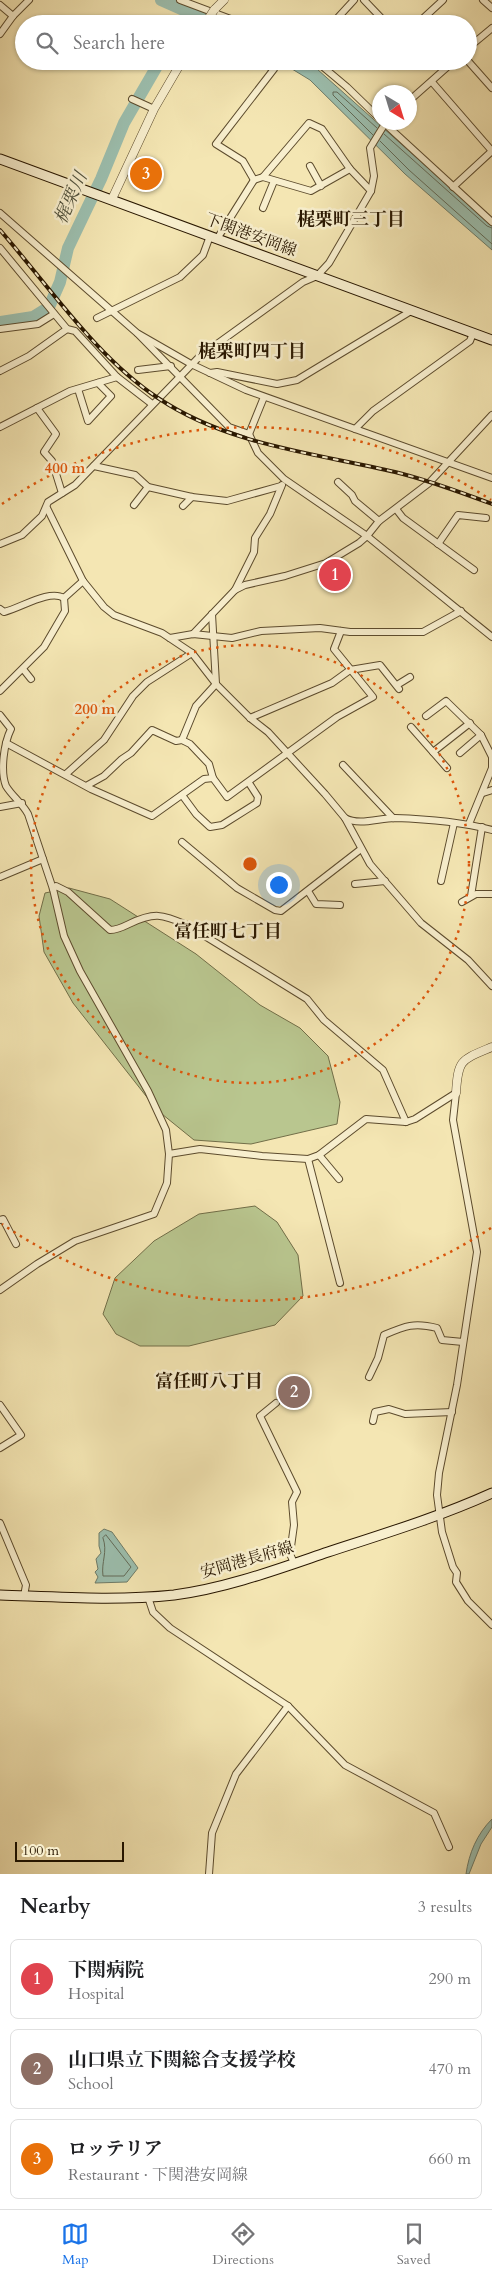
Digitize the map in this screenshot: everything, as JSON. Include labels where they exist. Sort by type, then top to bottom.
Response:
[{"type":"main road","name":"下関港安岡線","points":[[0,159],[492,340]]},
{"type":"main road","name":"安岡港長府線","points":[[0,1595],[148,1597],[214,1587],[294,1563],[441,1514],[492,1493]]},
{"type":"street","points":[[0,34],[13,16],[29,0]]},
{"type":"street","points":[[180,0],[220,15]]},
{"type":"street","points":[[211,15],[224,0]]},
{"type":"street","points":[[340,15],[354,0]]},
{"type":"street","points":[[364,0],[378,15]]},
{"type":"street","points":[[427,15],[443,0]]},
{"type":"street","points":[[484,0],[492,8]]},
{"type":"street","points":[[0,5],[13,16]]},
{"type":"street","points":[[477,41],[492,29]]},
{"type":"street","points":[[112,199],[154,110],[177,70]]},
{"type":"street","points":[[254,180],[243,161],[216,144],[273,70]]},
{"type":"street","points":[[327,70],[372,111]]},
{"type":"street","points":[[417,94],[445,70]]},
{"type":"street","points":[[476,70],[492,88]]},
{"type":"street","points":[[432,82],[492,151],[453,186]]},
{"type":"street","points":[[132,99],[154,110]]},
{"type":"street","points":[[97,318],[180,277],[203,256],[254,180],[263,177],[310,123],[322,129],[350,169],[371,191]]},
{"type":"street","points":[[0,544],[22,535],[42,516],[48,502],[75,485],[191,364],[303,282],[317,276],[329,263],[371,191],[374,176],[370,148],[379,130]]},
{"type":"street","points":[[392,130],[492,222]]},
{"type":"street","points":[[310,166],[321,186]]},
{"type":"street","points":[[263,177],[311,191],[350,169]]},
{"type":"street","points":[[263,208],[274,181]]},
{"type":"street","points":[[0,213],[112,310],[171,366],[229,427],[249,434],[258,453],[284,479],[367,536],[492,637]]},
{"type":"street","points":[[0,248],[67,329],[75,331],[117,377],[152,404]]},
{"type":"street","points":[[209,373],[217,372],[277,384],[296,380],[411,311]]},
{"type":"street","points":[[0,329],[38,324],[53,313]]},
{"type":"street","points":[[0,371],[29,356],[67,329]]},
{"type":"street","points":[[355,429],[373,411],[470,341],[473,333]]},
{"type":"street","points":[[137,334],[146,336],[209,373],[264,396],[492,478]]},
{"type":"street","points":[[138,370],[171,366]]},
{"type":"street","points":[[0,427],[78,389],[117,377]]},
{"type":"street","points":[[78,389],[88,421],[111,396],[98,383]]},
{"type":"street","points":[[249,434],[264,396]]},
{"type":"street","points":[[37,408],[56,434],[44,452],[52,461],[62,493]]},
{"type":"street","points":[[235,590],[245,585],[285,576],[326,563],[367,536],[379,521],[429,483],[492,415]]},
{"type":"street","points":[[94,466],[135,475],[148,487],[192,497],[227,501],[281,486]]},
{"type":"street","points":[[193,634],[235,590],[254,552],[255,538],[270,514],[284,479]]},
{"type":"street","points":[[338,482],[352,495],[354,501],[379,521]]},
{"type":"street","points":[[134,505],[148,487]]},
{"type":"street","points":[[183,506],[192,497]]},
{"type":"street","points":[[46,508],[83,581],[104,607],[114,615],[162,633],[192,653],[216,684],[250,718],[268,732],[326,794],[345,818],[370,864],[421,923],[468,960],[492,986]]},
{"type":"street","points":[[396,509],[402,518],[474,570]]},
{"type":"street","points":[[438,544],[458,516],[486,518]]},
{"type":"street","points":[[64,598],[83,581]]},
{"type":"street","points":[[0,609],[4,612],[18,609],[43,597],[59,595],[64,598]]},
{"type":"street","points":[[0,691],[44,647],[65,611],[64,598]]},
{"type":"street","points":[[170,638],[193,634],[213,634],[232,638],[261,631],[320,628],[341,631],[423,632],[461,611]]},
{"type":"street","points":[[182,740],[196,706],[216,684],[212,614]]},
{"type":"street","points":[[86,786],[104,776],[122,759],[131,754],[152,730],[176,741],[182,740],[190,744],[209,764],[213,778],[227,797],[249,783],[337,717],[373,697],[334,649],[341,631]]},
{"type":"street","points":[[66,774],[104,740],[133,696],[146,682],[192,653]]},
{"type":"street","points":[[250,718],[332,683],[350,670],[380,665],[398,687],[410,677]]},
{"type":"street","points":[[23,669],[32,679]]},
{"type":"street","points":[[426,716],[446,701],[481,735],[492,757],[492,768],[469,824]]},
{"type":"street","points":[[0,715],[11,729],[2,763],[6,786],[22,803],[28,814],[53,889],[64,936],[80,971],[162,1119],[169,1154],[167,1182],[154,1214],[75,1241],[37,1264],[0,1290]]},
{"type":"street","points":[[433,752],[470,723]]},
{"type":"street","points":[[411,727],[448,768]]},
{"type":"street","points":[[460,753],[481,735]]},
{"type":"street","points":[[6,743],[58,772],[66,774],[86,786],[152,816],[204,779],[213,778]]},
{"type":"street","points":[[343,765],[394,818]]},
{"type":"street","points":[[182,794],[196,814],[210,827],[222,826],[257,803],[258,797],[249,783]]},
{"type":"street","points":[[483,793],[492,790]]},
{"type":"street","points":[[0,806],[22,803]]},
{"type":"street","points":[[345,818],[355,822],[394,818],[469,824],[492,830]]},
{"type":"street","points":[[442,881],[454,823]]},
{"type":"street","points":[[471,896],[482,827]]},
{"type":"street","points":[[182,842],[237,888],[275,910],[281,911],[361,849]]},
{"type":"street","points":[[0,877],[43,859]]},
{"type":"street","points":[[355,884],[385,881]]},
{"type":"street","points":[[53,889],[56,886],[68,892],[110,930],[150,915],[174,919],[300,994],[324,1020],[383,1070],[406,1122]]},
{"type":"street","points":[[308,891],[316,904],[340,905]]},
{"type":"street","points":[[462,902],[476,894],[492,894]]},
{"type":"street","points":[[492,1047],[463,1060],[460,1064],[456,1093],[453,1120],[477,1252],[452,1412],[439,1473],[437,1495],[442,1532],[453,1567],[457,1573],[456,1582],[460,1590],[492,1625]]},
{"type":"street","points":[[169,1154],[200,1149],[308,1159],[319,1155],[366,1120],[406,1122],[415,1119],[456,1093]]},
{"type":"street","points":[[319,1155],[339,1179]]},
{"type":"street","points":[[308,1159],[340,1283]]},
{"type":"street","points":[[0,1220],[3,1219],[16,1244]]},
{"type":"street","points":[[369,1377],[378,1358],[384,1335],[408,1325],[421,1324],[437,1328],[442,1340],[463,1342]]},
{"type":"street","points":[[276,1403],[260,1416],[297,1492],[292,1502],[294,1525],[290,1554],[294,1563]]},
{"type":"street","points":[[0,1405],[21,1435],[0,1448]]},
{"type":"street","points":[[373,1421],[375,1412],[390,1409],[405,1414],[452,1412]]},
{"type":"street","points":[[0,1523],[26,1585],[24,1596]]},
{"type":"street","points":[[148,1597],[153,1612],[170,1628],[288,1706],[345,1766],[434,1813],[449,1847]]},
{"type":"street","points":[[209,1874],[212,1834],[236,1774],[288,1706]]},
{"type":"green space","points":[[69,888],[110,899],[196,954],[260,1005],[300,1028],[328,1056],[340,1102],[337,1124],[251,1144],[194,1140],[157,1110],[73,1003],[44,952],[39,916],[45,893]]},
{"type":"green space","points":[[255,1206],[277,1222],[298,1255],[303,1296],[275,1325],[189,1346],[140,1346],[116,1334],[103,1314],[115,1278],[154,1241],[199,1214]]},
{"type":"water","points":[[294,70],[318,70],[372,118],[372,130],[385,130],[492,225],[492,250],[405,174],[310,80]]},
{"type":"water","points":[[104,1529],[112,1532],[138,1568],[127,1582],[95,1583],[98,1577],[95,1572],[98,1569],[96,1559],[101,1553],[99,1533]]},
{"type":"water","points":[[492,1819],[492,1827],[481,1844],[469,1874],[466,1874],[474,1844]]},
{"type":"waterway","name":"梶栗川","points":[[161,0],[195,15]]},
{"type":"waterway","name":"梶栗川","points":[[0,322],[33,317],[49,307],[60,282],[68,248],[101,179],[124,123],[155,70]]},
{"type":"railway","points":[[0,230],[74,320],[114,363],[158,398],[185,414],[213,427],[272,446],[407,475],[444,486],[492,504]]},
{"type":"place","name":"ロッテリア","points":[[146,174]]},
{"type":"place","name":"下関病院","points":[[335,575]]},
{"type":"place","name":"山口県立下関総合支援学校","points":[[294,1392]]},
{"type":"district","name":"梶栗町三丁目","points":[[351,219]]},
{"type":"district","name":"梶栗町四丁目","points":[[252,351]]},
{"type":"district","name":"富任町七丁目","points":[[228,931]]},
{"type":"district","name":"富任町八丁目","points":[[209,1381]]}]
